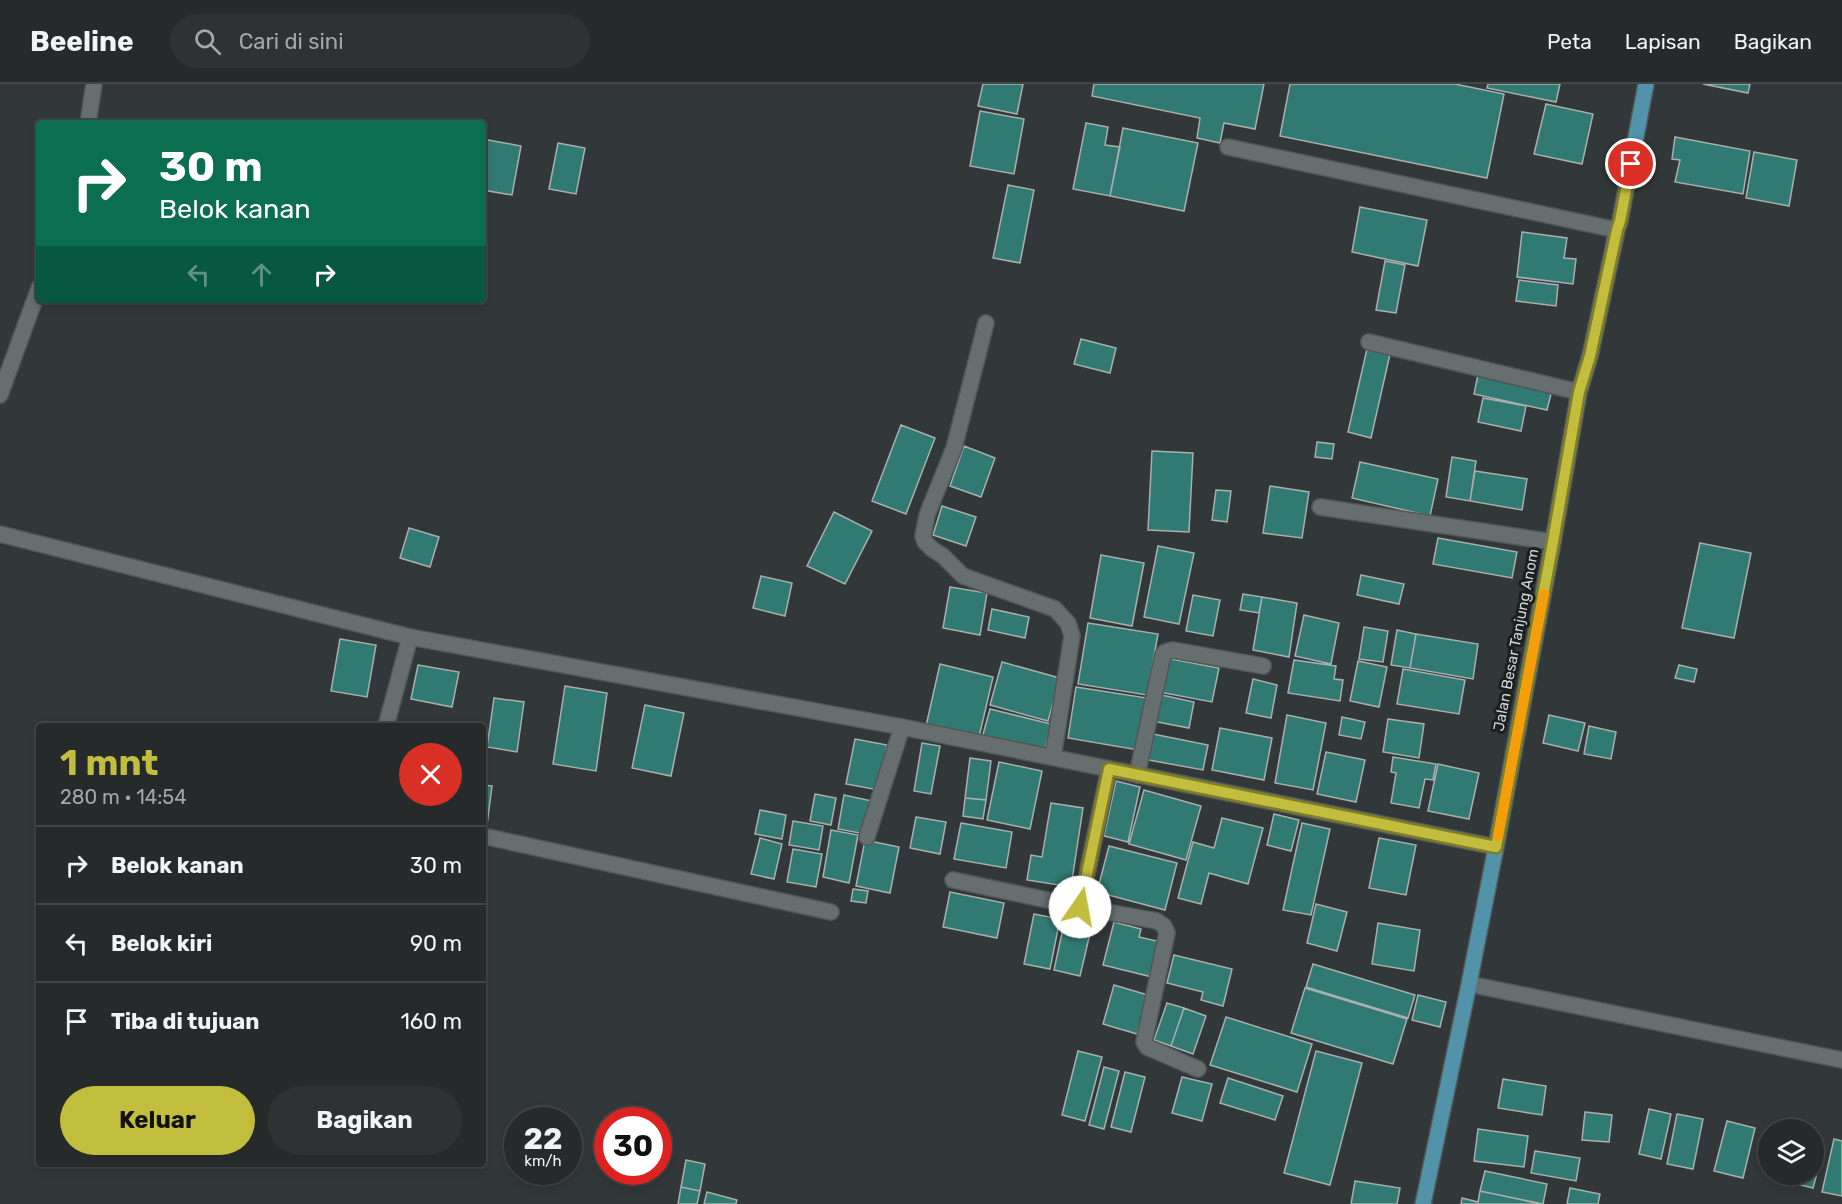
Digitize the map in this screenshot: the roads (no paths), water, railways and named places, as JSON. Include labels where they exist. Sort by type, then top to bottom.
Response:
[{"type":"main road","name":"Jalan Besar Tanjung Anom","points":[[1423,1204],[1496,847],[1579,392],[1590,356],[1620,221],[1646,84]]},
{"type":"street","points":[[88,120],[94,84]]},
{"type":"street","points":[[1228,147],[1617,230]]},
{"type":"street","points":[[0,395],[36,296]]},
{"type":"street","points":[[986,323],[954,448],[927,515],[923,536],[925,542],[963,576],[1056,609],[1068,623],[1072,636],[1053,757]]},
{"type":"street","points":[[1369,342],[1579,392]]},
{"type":"street","points":[[1320,507],[1553,542]]},
{"type":"street","points":[[0,534],[410,637],[902,727],[1496,847]]},
{"type":"street","points":[[387,723],[410,637]]},
{"type":"street","points":[[1137,775],[1165,652],[1173,650],[1263,666]]},
{"type":"street","points":[[867,837],[902,727]]},
{"type":"street","points":[[1080,907],[1109,769]]},
{"type":"street","points":[[486,837],[831,912]]},
{"type":"street","points":[[953,880],[1157,921],[1164,926],[1167,933],[1144,1042],[1147,1047],[1198,1070]]},
{"type":"street","points":[[1469,984],[1842,1060]]}]
